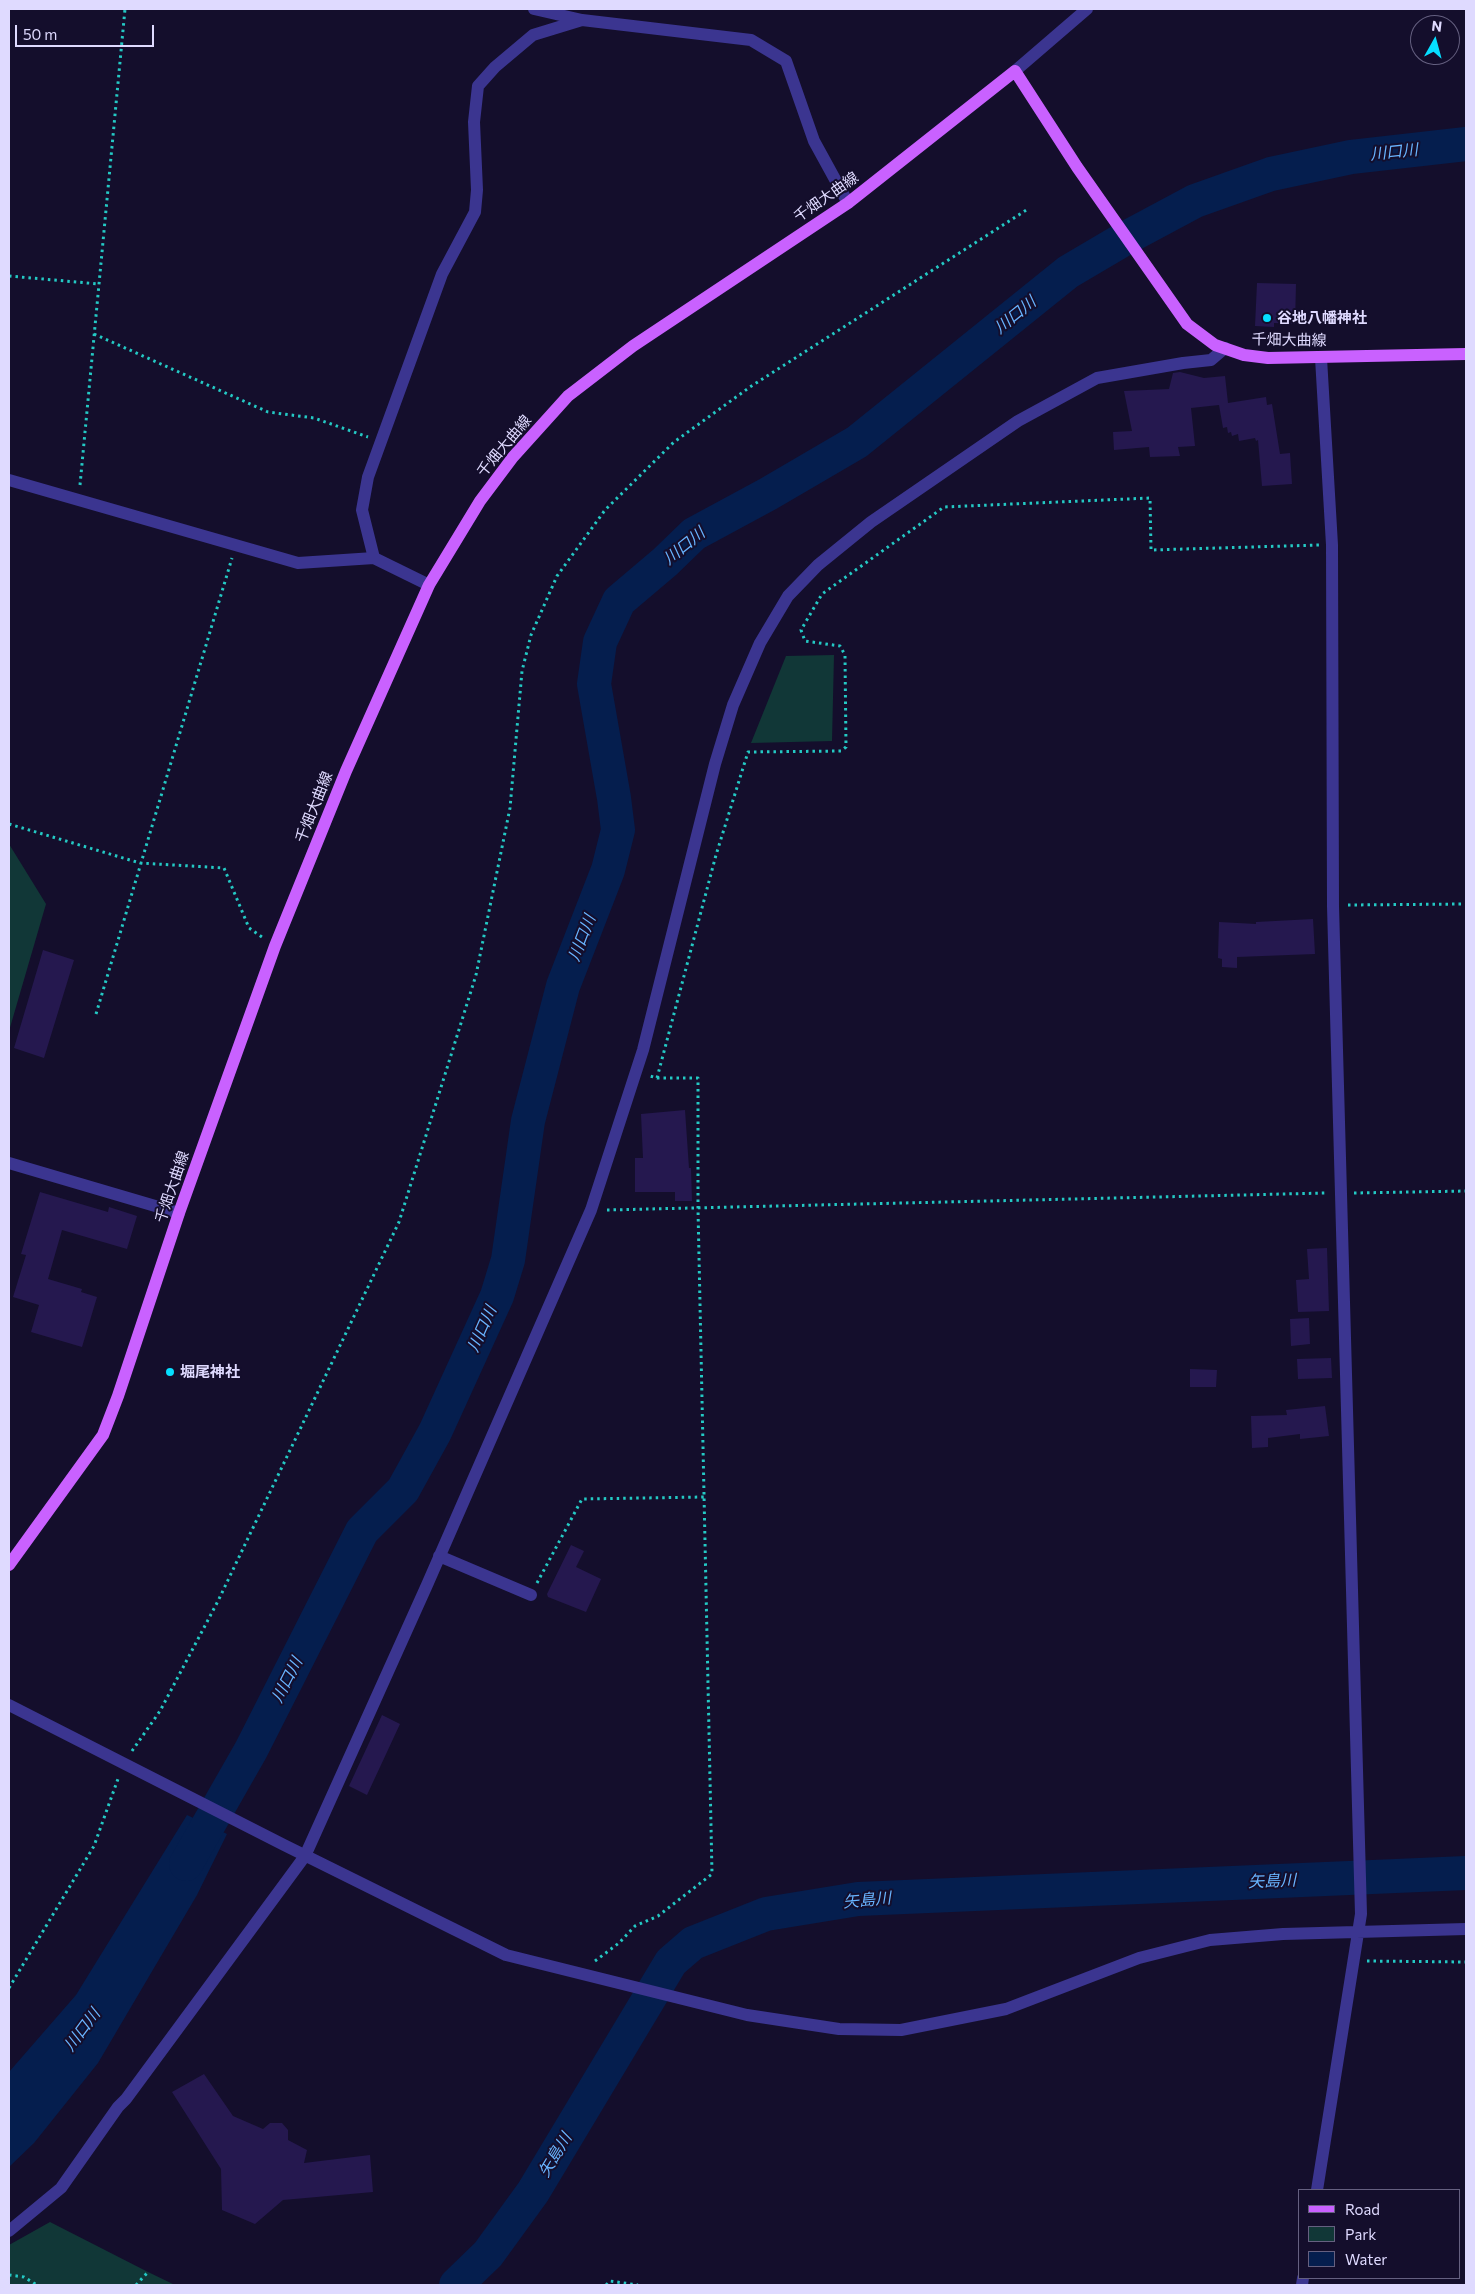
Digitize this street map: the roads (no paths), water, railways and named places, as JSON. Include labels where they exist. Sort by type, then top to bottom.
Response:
[{"type":"main road","name":"千畑大曲線","points":[[9,1566],[103,1435],[275,946],[346,771],[430,585],[480,501],[513,457],[568,396],[633,346],[848,203],[1015,70],[1077,168],[1187,324],[1215,345],[1244,355],[1268,358],[1466,354]]},
{"type":"street","points":[[534,9],[582,20],[750,40],[786,61],[814,141],[848,203]]},
{"type":"street","points":[[1015,70],[1087,9]]},
{"type":"street","points":[[374,558],[362,510],[368,477],[442,274],[475,212],[477,190],[474,122],[478,86],[495,67],[533,35],[582,20]]},
{"type":"street","points":[[9,2231],[61,2188],[118,2107],[126,2099],[305,1856],[439,1556],[590,1210],[644,1050],[713,774],[733,705],[760,643],[788,596],[818,565],[846,542],[1018,421],[1097,378],[1211,360],[1225,348]]},
{"type":"street","points":[[1317,2189],[1361,1914],[1333,906],[1332,545],[1320,358]]},
{"type":"street","points":[[9,480],[298,563],[374,558],[430,585]]},
{"type":"street","points":[[9,1162],[180,1213]]},
{"type":"street","points":[[439,1556],[531,1595]]},
{"type":"street","points":[[9,1705],[305,1856],[506,1955],[747,2015],[839,2029],[901,2030],[1006,2009],[1139,1958],[1210,1940],[1282,1934],[1466,1930]]},
{"type":"water","points":[[187,1815],[227,1834],[197,1895],[98,2063],[34,2143],[9,2167],[9,2072],[76,1995]]},
{"type":"waterway","name":"川口川","points":[[186,1864],[251,1750],[362,1531],[403,1490],[435,1432],[497,1296],[508,1260],[528,1121],[563,986],[608,870],[618,830],[594,684],[600,642],[619,601],[665,562],[694,534],[768,494],[857,442],[1068,272],[1124,239],[1195,201],[1271,174],[1351,157],[1466,144]]},
{"type":"waterway","name":"矢島川","points":[[456,2285],[488,2254],[533,2192],[671,1962],[693,1943],[766,1914],[858,1899],[1466,1873]]},
{"type":"place","name":"谷地八幡神社","points":[[1267,318]]},
{"type":"place","name":"堀尾神社","points":[[170,1372]]}]
